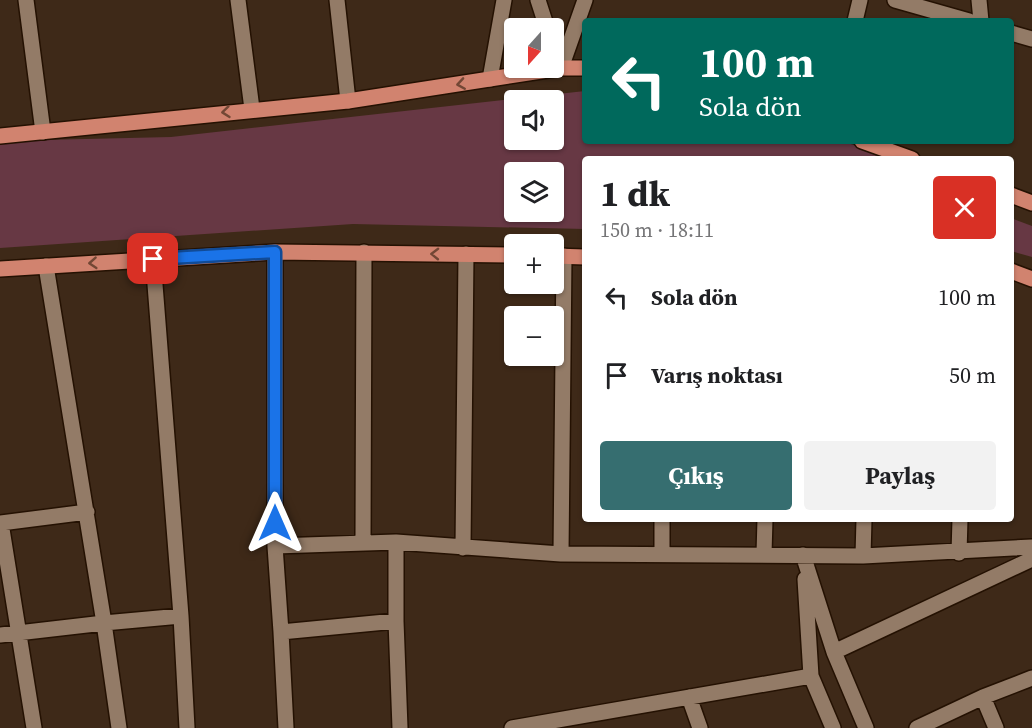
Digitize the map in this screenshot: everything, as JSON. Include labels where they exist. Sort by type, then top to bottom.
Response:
[{"type":"main road","points":[[564,69],[582,68]]},
{"type":"main road","points":[[0,136],[348,101],[504,77]]},
{"type":"main road","points":[[870,144],[904,156]]},
{"type":"main road","points":[[1014,196],[1032,203]]},
{"type":"main road","points":[[0,269],[275,252],[504,255]]},
{"type":"main road","points":[[564,256],[582,257]]},
{"type":"main road","points":[[1014,272],[1032,279]]},
{"type":"street","points":[[26,0],[43,132]]},
{"type":"street","points":[[238,0],[252,109]]},
{"type":"street","points":[[336,0],[348,101]]},
{"type":"street","points":[[490,79],[504,0]]},
{"type":"street","points":[[538,0],[544,18]]},
{"type":"street","points":[[564,60],[585,0]]},
{"type":"street","points":[[856,18],[860,0]]},
{"type":"street","points":[[896,0],[959,18]]},
{"type":"street","points":[[979,0],[981,18]]},
{"type":"street","points":[[1014,34],[1032,39]]},
{"type":"street","points":[[275,252],[275,546],[286,728]]},
{"type":"street","points":[[363,542],[364,252]]},
{"type":"street","points":[[464,548],[466,254]]},
{"type":"street","points":[[153,259],[181,616],[187,728]]},
{"type":"street","points":[[46,266],[87,512],[119,728]]},
{"type":"street","points":[[559,294],[561,554]]},
{"type":"street","points":[[34,728],[0,523],[87,512]]},
{"type":"street","points":[[662,522],[662,553]]},
{"type":"street","points":[[764,554],[765,522]]},
{"type":"street","points":[[863,556],[864,522]]},
{"type":"street","points":[[959,553],[960,522]]},
{"type":"street","points":[[275,546],[396,542],[561,554],[863,556],[959,553],[1032,547]]},
{"type":"street","points":[[396,542],[400,728]]},
{"type":"street","points":[[803,555],[834,652],[866,728]]},
{"type":"street","points":[[803,555],[811,676],[833,728]]},
{"type":"street","points":[[834,652],[1032,559]]},
{"type":"street","points":[[0,635],[181,616]]},
{"type":"street","points":[[281,632],[396,621]]},
{"type":"street","points":[[512,728],[811,676]]},
{"type":"street","points":[[916,728],[983,697],[1032,678]]},
{"type":"street","points":[[983,697],[996,728]]},
{"type":"street","points":[[688,698],[700,728]]},
{"type":"shaded area","points":[[582,91],[582,144],[851,144],[882,155],[582,156],[582,229],[353,224],[0,248],[0,141],[171,137],[504,100],[504,150],[564,150],[564,93]]},
{"type":"shaded area","points":[[1014,219],[1032,226],[1032,257],[1014,252]]},
{"type":"route","points":[[153,259],[275,252],[275,523]]}]
